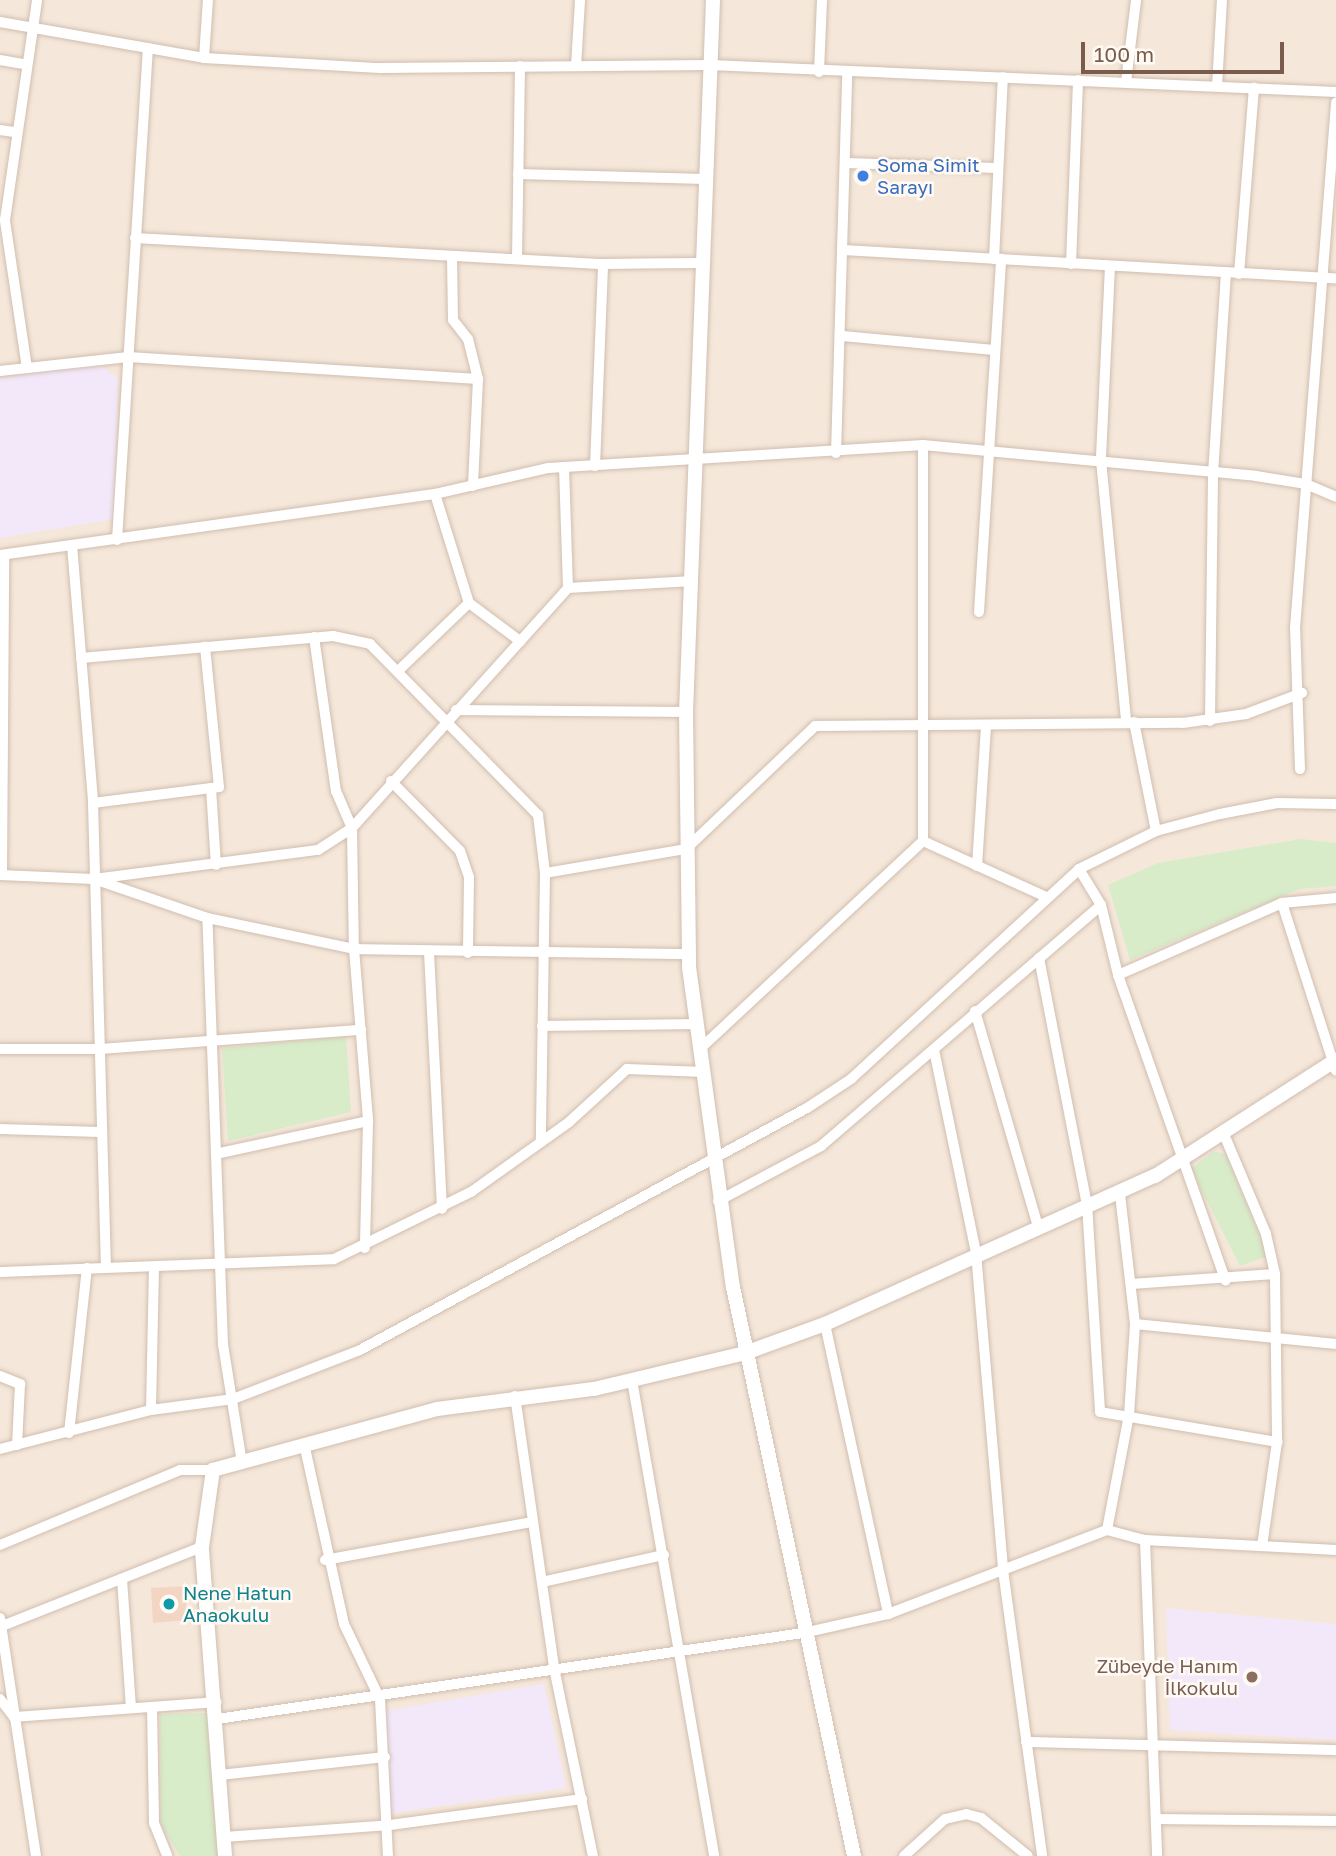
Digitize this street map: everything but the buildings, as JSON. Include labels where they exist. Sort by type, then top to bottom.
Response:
[{"type":"street","points":[[27,368],[13,303],[3,220],[14,132],[37,0]]},
{"type":"street","points":[[204,58],[208,0]]},
{"type":"street","points":[[576,66],[580,0]]},
{"type":"street","points":[[713,0],[700,263],[694,581],[686,712],[688,954],[718,1201],[745,1353],[803,1633],[854,1856]]},
{"type":"street","points":[[819,72],[822,0]]},
{"type":"street","points":[[1126,82],[1136,0]]},
{"type":"street","points":[[1217,86],[1222,0]]},
{"type":"street","points":[[0,22],[204,58],[380,68],[710,65],[819,72],[1003,77],[1336,92]]},
{"type":"street","points":[[117,540],[148,48]]},
{"type":"street","points":[[0,60],[27,65]]},
{"type":"street","points":[[517,258],[520,66]]},
{"type":"street","points":[[836,453],[847,163],[847,72]]},
{"type":"street","points":[[979,612],[994,350],[998,259],[996,168],[1003,77]]},
{"type":"street","points":[[1072,264],[1077,80]]},
{"type":"street","points":[[1239,274],[1254,88]]},
{"type":"street","points":[[1300,769],[1302,693],[1295,628],[1306,484],[1330,278],[1336,103]]},
{"type":"street","points":[[0,130],[14,132]]},
{"type":"street","points":[[847,163],[996,168]]},
{"type":"street","points":[[518,174],[706,178]]},
{"type":"street","points":[[135,237],[603,264],[700,263]]},
{"type":"street","points":[[844,250],[1330,278]]},
{"type":"street","points":[[452,257],[453,320],[468,339],[478,379],[473,486]]},
{"type":"street","points":[[595,466],[603,264]]},
{"type":"street","points":[[1110,266],[1101,460],[1130,722],[1156,831]]},
{"type":"street","points":[[1210,721],[1213,474],[1226,273]]},
{"type":"street","points":[[0,303],[13,303]]},
{"type":"street","points":[[842,336],[994,350]]},
{"type":"street","points":[[0,370],[128,357],[478,379]]},
{"type":"street","points":[[564,467],[568,588],[391,781],[352,828],[318,850],[216,865],[94,879],[1,874],[2,555],[435,494],[564,467],[696,458],[836,453],[923,444],[989,448],[1306,484],[1336,497]]},
{"type":"street","points":[[701,1048],[923,841],[923,444]]},
{"type":"street","points":[[435,494],[469,603],[520,641]]},
{"type":"street","points":[[72,545],[93,803],[100,1132],[106,1267]]},
{"type":"street","points":[[568,588],[694,581]]},
{"type":"street","points":[[398,671],[469,603]]},
{"type":"street","points":[[82,658],[313,637],[370,644],[538,815],[545,873],[541,1142]]},
{"type":"street","points":[[313,637],[336,791],[352,828],[354,949],[368,1121],[365,1248]]},
{"type":"street","points":[[93,803],[219,787],[205,647]]},
{"type":"street","points":[[545,873],[686,849],[815,726],[1210,721],[1302,693]]},
{"type":"street","points":[[456,710],[686,712]]},
{"type":"street","points":[[977,866],[986,725]]},
{"type":"street","points":[[391,781],[460,851],[469,877],[468,953]]},
{"type":"street","points":[[211,788],[216,865]]},
{"type":"street","points":[[0,1449],[151,1410],[233,1399],[360,1350],[715,1159],[850,1079],[1044,896],[1079,869],[1156,831],[1277,803],[1336,804]]},
{"type":"street","points":[[923,841],[1044,896]]},
{"type":"street","points":[[1079,869],[1101,905],[1118,975],[1226,1281]]},
{"type":"street","points":[[94,879],[207,918],[354,949],[468,953],[688,954]]},
{"type":"street","points":[[1118,975],[1282,903],[1336,898]]},
{"type":"street","points":[[0,1545],[180,1470],[213,1470],[305,1448],[437,1409],[632,1380],[745,1353],[825,1324],[1087,1204],[1120,1194],[1335,1064],[1282,903]]},
{"type":"street","points":[[718,1201],[821,1146],[1101,905]]},
{"type":"street","points":[[207,918],[220,1153],[219,1264],[242,1463]]},
{"type":"street","points":[[429,952],[442,1209]]},
{"type":"street","points":[[1039,958],[1087,1204],[1100,1412],[1277,1442]]},
{"type":"street","points":[[975,1011],[1038,1226]]},
{"type":"street","points":[[542,1026],[697,1024]]},
{"type":"street","points":[[0,1048],[100,1049],[360,1030]]},
{"type":"street","points":[[934,1050],[976,1253],[1003,1570],[1041,1856]]},
{"type":"street","points":[[0,1272],[334,1259],[365,1248],[442,1209],[541,1142],[627,1069],[704,1072]]},
{"type":"street","points":[[220,1153],[368,1121]]},
{"type":"street","points":[[0,1129],[100,1132]]},
{"type":"street","points":[[1223,1132],[1275,1274],[1280,1338],[1277,1442],[1262,1546]]},
{"type":"street","points":[[1107,1530],[1129,1415],[1135,1324],[1120,1194]]},
{"type":"street","points":[[151,1410],[154,1267]]},
{"type":"street","points":[[69,1433],[87,1268]]},
{"type":"street","points":[[1131,1284],[1226,1281],[1275,1274]]},
{"type":"street","points":[[825,1324],[888,1614]]},
{"type":"street","points":[[1135,1324],[1336,1344]]},
{"type":"street","points":[[0,1376],[20,1384],[17,1445]]},
{"type":"street","points":[[632,1380],[714,1856]]},
{"type":"street","points":[[515,1396],[554,1668],[593,1856]]},
{"type":"street","points":[[305,1448],[325,1560],[344,1624],[380,1699],[390,1825],[388,1856]]},
{"type":"street","points":[[213,1470],[202,1547],[216,1702],[225,1856]]},
{"type":"street","points":[[325,1560],[533,1522]]},
{"type":"street","points":[[217,1719],[380,1699],[554,1668],[803,1633],[888,1614],[1107,1530],[1145,1540],[1336,1550]]},
{"type":"street","points":[[1145,1540],[1156,1744],[1157,1856]]},
{"type":"street","points":[[36,1856],[1,1622],[202,1547]]},
{"type":"street","points":[[542,1582],[664,1555]]},
{"type":"street","points":[[122,1579],[131,1708]]},
{"type":"street","points":[[0,1699],[14,1717]]},
{"type":"street","points":[[14,1717],[216,1702]]},
{"type":"street","points":[[152,1707],[154,1823],[167,1856]]},
{"type":"street","points":[[1026,1742],[1336,1750]]},
{"type":"street","points":[[220,1775],[385,1757]]},
{"type":"street","points":[[224,1837],[390,1825],[582,1799]]},
{"type":"street","points":[[904,1856],[945,1819],[966,1815],[981,1818],[1028,1856]]},
{"type":"street","points":[[1158,1819],[1336,1821]]},
{"type":"shaded area","points":[[0,0],[1336,0],[1336,1856],[0,1856]]},
{"type":"shaded area","points":[[95,360],[118,379],[114,519],[0,538],[0,379]]},
{"type":"shaded area","name":"Zübeyde Hanım İlkokulu","points":[[1166,1608],[1336,1624],[1336,1740],[1170,1730]]},
{"type":"shaded area","points":[[544,1684],[566,1788],[386,1814],[378,1712]]},
{"type":"green space","points":[[1301,839],[1336,843],[1336,886],[1300,889],[1130,960],[1108,885],[1158,863]]},
{"type":"green space","points":[[346,1036],[351,1112],[228,1141],[222,1048]]},
{"type":"green space","points":[[1214,1151],[1226,1155],[1268,1256],[1240,1266],[1191,1169]]},
{"type":"green space","points":[[213,1713],[220,1856],[180,1856],[161,1825],[160,1714]]},
{"type":"place","name":"Soma Simit Sarayı","points":[[863,176]]},
{"type":"place","name":"Nene Hatun Anaokulu","points":[[169,1604]]},
{"type":"place","name":"Zübeyde Hanım İlkokulu","points":[[1252,1677]]}]
